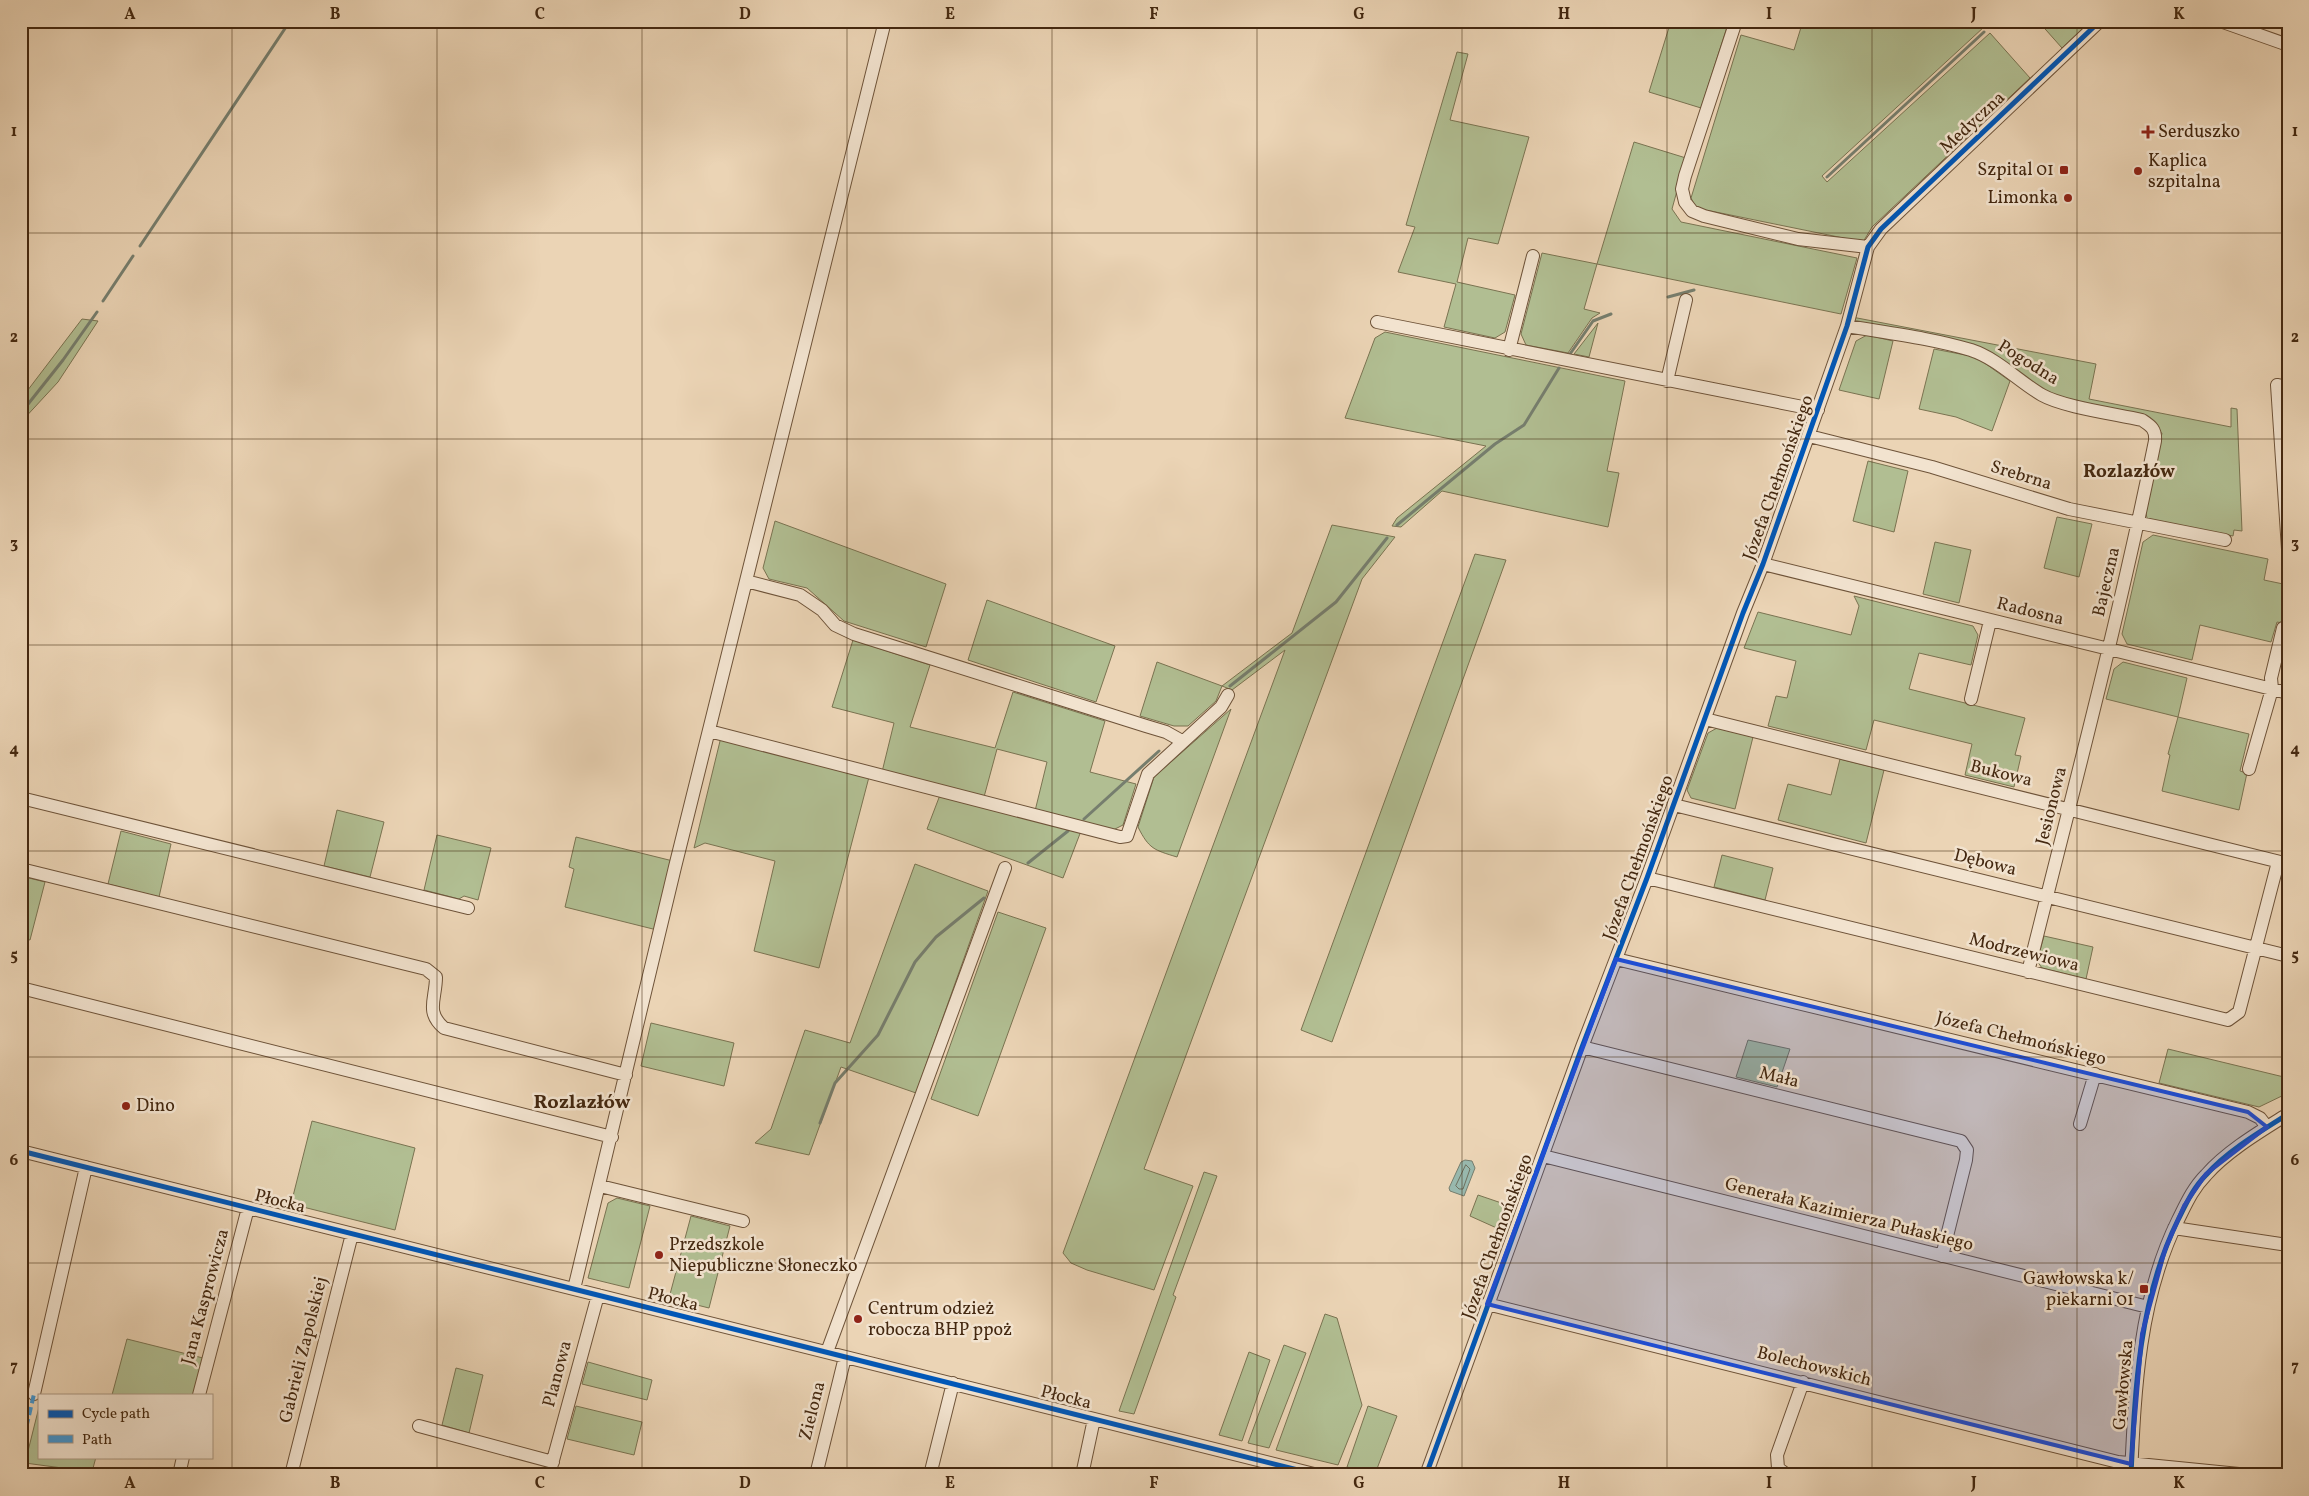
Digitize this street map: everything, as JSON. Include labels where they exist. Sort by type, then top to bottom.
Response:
[{"type":"street","points":[[574,1289],[746,581],[885,21]]},
{"type":"street","points":[[1736,21],[1685,176],[1682,189],[1684,202],[1692,211],[1739,225],[1798,239],[1868,247]]},
{"type":"street","name":"Medyczna","points":[[1868,247],[1881,229],[2100,21]]},
{"type":"street","points":[[2220,21],[2288,45]]},
{"type":"street","name":"Józefa Chełmońskiego","points":[[1426,1475],[1582,1047],[1764,564],[1846,326],[1868,247]]},
{"type":"street","points":[[1509,350],[1533,256]]},
{"type":"street","points":[[1667,381],[1686,300]]},
{"type":"street","points":[[1377,322],[1509,350],[1818,410]]},
{"type":"street","name":"Pogodna","points":[[1846,326],[1972,350],[1985,356],[2042,396],[2142,420],[2151,426],[2155,431],[2155,441],[2138,523]]},
{"type":"street","points":[[2287,549],[2277,385],[2288,387]]},
{"type":"street","name":"Srebrna","points":[[1809,436],[1932,467],[2069,510],[2225,540]]},
{"type":"street","name":"Bajeczna","points":[[2110,650],[2138,523]]},
{"type":"street","name":"Radosna","points":[[1764,564],[2288,693]]},
{"type":"street","points":[[746,581],[800,595],[822,610],[835,625],[854,634],[1153,728],[1182,741]]},
{"type":"street","points":[[1971,699],[1990,620]]},
{"type":"street","points":[[2249,769],[2272,690],[2272,678],[2283,628]]},
{"type":"street","name":"Jesionowa","points":[[2028,972],[2110,650]]},
{"type":"street","points":[[710,731],[1120,837],[1129,834],[1148,774],[1221,707],[1228,695]]},
{"type":"street","name":"Bukowa","points":[[1705,719],[2283,863]]},
{"type":"street","points":[[21,798],[468,908]]},
{"type":"street","name":"Dębowa","points":[[1674,805],[2288,956]]},
{"type":"street","name":"Modrzewiowa","points":[[1647,878],[2228,1020],[2239,1012],[2255,948],[2283,863]]},
{"type":"street","points":[[827,1352],[1005,868]]},
{"type":"street","points":[[21,869],[426,969],[436,978],[432,1009],[435,1021],[444,1028],[626,1075]]},
{"type":"street","name":"Józefa Chełmońskiego","points":[[1616,959],[2248,1112],[2260,1118],[2267,1127]]},
{"type":"street","points":[[21,988],[612,1138]]},
{"type":"street","name":"Mała","points":[[1582,1047],[1956,1140],[1966,1146],[1966,1160],[1942,1256]]},
{"type":"street","points":[[2080,1124],[2095,1074]]},
{"type":"street","name":"Gawłowska","points":[[2131,1470],[2138,1365],[2148,1307],[2165,1250],[2174,1228],[2194,1189],[2206,1174],[2267,1127],[2288,1114]]},
{"type":"street","name":"Płocka","points":[[21,1151],[953,1383],[1094,1419],[1269,1469],[1318,1475]]},
{"type":"street","name":"Generała Kazimierza Pułaskiego","points":[[1543,1156],[2148,1307]]},
{"type":"street","points":[[34,1394],[86,1167]]},
{"type":"street","points":[[600,1186],[743,1221]]},
{"type":"street","name":"Jana Kasprowicza","points":[[199,1394],[248,1208]]},
{"type":"street","points":[[2174,1228],[2288,1245]]},
{"type":"street","name":"Gabrieli Zapolskiej","points":[[291,1475],[352,1234]]},
{"type":"street","name":"Planowa","points":[[419,1426],[551,1468],[598,1295]]},
{"type":"street","name":"Bolechowskich","points":[[1487,1304],[1803,1382],[2131,1470],[2249,1475]]},
{"type":"street","name":"Zielona","points":[[816,1475],[845,1357]]},
{"type":"street","points":[[1787,1475],[1778,1468],[1777,1455],[1803,1382]]},
{"type":"street","points":[[930,1475],[953,1383]]},
{"type":"street","points":[[1082,1475],[1094,1419]]},
{"type":"street","points":[[179,1475],[183,1458]]},
{"type":"highlighted area","points":[[1616,959],[2248,1112],[2267,1127],[2206,1174],[2184,1206],[2165,1250],[2142,1334],[2131,1464],[1487,1304]]},
{"type":"green space","points":[[1671,21],[1729,21],[1701,108],[1649,92]]},
{"type":"green space","points":[[1803,21],[1979,21],[1984,27],[1822,176],[1827,182],[1990,33],[2030,78],[1872,227],[1863,242],[1696,208],[1691,198],[1741,35],[1794,50]]},
{"type":"green space","points":[[2038,21],[2091,21],[2062,48]]},
{"type":"green space","points":[[1457,52],[1468,54],[1450,120],[1529,137],[1498,244],[1468,238],[1457,282],[1515,295],[1505,332],[1495,338],[1444,327],[1456,284],[1398,272],[1415,227],[1406,225]]},
{"type":"green space","points":[[1634,142],[1686,158],[1672,209],[1681,222],[1857,258],[1841,314],[1597,264]]},
{"type":"green space","points":[[1542,253],[1597,264],[1584,309],[1600,313],[1592,318],[1568,353],[1526,345],[1521,334]]},
{"type":"green space","points":[[1852,317],[2096,364],[2089,399],[2231,427],[2231,408],[2237,409],[2242,531],[2234,530],[2233,536],[2147,518],[2146,513],[2162,433],[2049,393],[1997,359],[1855,322]]},
{"type":"green space","points":[[82,319],[98,321],[58,382],[21,422],[21,399]]},
{"type":"green space","points":[[1598,323],[1589,357],[1574,354]]},
{"type":"green space","points":[[1385,332],[1625,381],[1607,471],[1619,473],[1608,527],[1442,491],[1401,527],[1392,526],[1397,518],[1486,446],[1345,418],[1375,338]]},
{"type":"green space","points":[[1867,335],[1893,341],[1879,399],[1839,390],[1856,341]]},
{"type":"green space","points":[[1934,349],[1976,357],[2010,381],[1992,431],[1956,417],[1919,409]]},
{"type":"green space","points":[[1868,461],[1908,471],[1894,532],[1853,521]]},
{"type":"green space","points":[[2057,517],[2092,524],[2079,577],[2044,568]]},
{"type":"green space","points":[[775,521],[946,584],[926,647],[844,621],[807,588],[769,579],[763,568]]},
{"type":"green space","points":[[1332,525],[1395,537],[1362,579],[1144,1169],[1193,1186],[1154,1290],[1087,1270],[1071,1263],[1063,1253],[1285,650],[1232,690],[1222,686],[1292,633]]},
{"type":"green space","points":[[2153,535],[2268,559],[2264,580],[2288,585],[2288,624],[2277,622],[2271,642],[2200,625],[2192,660],[2127,644],[2122,634],[2143,542]]},
{"type":"green space","points":[[1935,542],[1971,550],[1959,603],[1923,594]]},
{"type":"green space","points":[[1475,554],[1506,560],[1332,1042],[1301,1030]]},
{"type":"green space","points":[[1854,596],[1973,626],[1978,635],[1971,665],[1919,653],[1909,689],[2025,718],[2015,755],[2021,756],[2014,787],[1965,775],[1972,744],[1874,720],[1866,750],[1768,726],[1776,696],[1787,698],[1796,661],[1744,648],[1758,612],[1851,635],[1859,606]]},
{"type":"green space","points":[[987,600],[1115,646],[1096,702],[968,660]]},
{"type":"green space","points":[[853,640],[930,665],[910,727],[995,748],[1013,692],[1105,721],[1090,772],[1136,784],[1123,825],[1111,831],[1035,811],[1047,762],[997,749],[984,797],[882,772],[894,723],[832,707]]},
{"type":"green space","points":[[1157,662],[1222,686],[1216,701],[1188,726],[1174,726],[1140,716]]},
{"type":"green space","points":[[2123,662],[2187,678],[2178,717],[2106,699],[2114,669]]},
{"type":"green space","points":[[1231,709],[1177,857],[1153,848],[1138,827],[1154,777]]},
{"type":"green space","points":[[2178,717],[2249,734],[2240,771],[2247,773],[2239,810],[2162,791],[2170,755],[2168,754]]},
{"type":"green space","points":[[1717,728],[1753,737],[1735,809],[1691,798],[1687,790],[1708,733]]},
{"type":"green space","points":[[721,737],[869,777],[819,968],[754,951],[775,861],[705,843],[694,848]]},
{"type":"green space","points":[[1840,759],[1884,770],[1866,843],[1778,820],[1788,784],[1831,795]]},
{"type":"green space","points":[[940,795],[1081,831],[1063,878],[927,829]]},
{"type":"green space","points":[[337,810],[384,822],[370,877],[324,866]]},
{"type":"green space","points":[[121,831],[171,844],[159,897],[108,884]]},
{"type":"green space","points":[[437,835],[491,848],[478,900],[464,896],[459,899],[424,890]]},
{"type":"green space","points":[[576,837],[673,861],[657,930],[565,907],[574,869],[569,867]]},
{"type":"green space","points":[[1722,855],[1773,868],[1765,900],[1714,887]]},
{"type":"green space","points":[[915,864],[988,891],[916,1093],[841,1067],[809,1155],[755,1143],[771,1129],[805,1030],[850,1043]]},
{"type":"green space","points":[[21,876],[45,882],[30,940],[21,938]]},
{"type":"green space","points":[[998,912],[1046,928],[978,1116],[931,1099]]},
{"type":"green space","points":[[2044,936],[2093,947],[2086,979],[2042,968],[2037,961]]},
{"type":"green space","points":[[651,1023],[734,1043],[724,1086],[641,1066]]},
{"type":"green space","points":[[1748,1040],[1790,1049],[1777,1087],[1736,1077]]},
{"type":"green space","points":[[2168,1049],[2288,1078],[2288,1093],[2259,1107],[2159,1083]]},
{"type":"green space","points":[[312,1121],[415,1148],[395,1230],[291,1204]]},
{"type":"green space","points":[[1204,1172],[1217,1176],[1173,1295],[1176,1297],[1134,1414],[1119,1411]]},
{"type":"green space","points":[[1478,1195],[1519,1209],[1510,1234],[1470,1216]]},
{"type":"green space","points":[[617,1198],[650,1206],[629,1288],[588,1278],[608,1203]]},
{"type":"green space","points":[[691,1216],[730,1226],[709,1308],[669,1298]]},
{"type":"green space","points":[[1325,1314],[1337,1318],[1362,1405],[1338,1465],[1276,1450]]},
{"type":"green space","points":[[127,1339],[203,1358],[194,1394],[112,1394]]},
{"type":"green space","points":[[1284,1345],[1306,1353],[1269,1448],[1248,1443]]},
{"type":"green space","points":[[1249,1352],[1270,1360],[1242,1441],[1219,1435]]},
{"type":"green space","points":[[588,1362],[652,1380],[647,1400],[582,1384]]},
{"type":"green space","points":[[456,1368],[483,1375],[469,1433],[442,1425]]},
{"type":"green space","points":[[576,1406],[642,1422],[634,1455],[567,1439]]},
{"type":"green space","points":[[1368,1406],[1397,1416],[1375,1474],[1347,1467]]},
{"type":"green space","points":[[38,1411],[38,1458],[96,1458],[92,1472],[25,1463]]},
{"type":"water","points":[[1465,1160],[1472,1161],[1475,1168],[1464,1196],[1450,1191],[1449,1188],[1461,1162]]},
{"type":"waterway","points":[[140,246],[290,21]]},
{"type":"waterway","points":[[1827,177],[1984,32]]},
{"type":"waterway","points":[[103,301],[133,256]]},
{"type":"waterway","points":[[1668,297],[1694,290]]},
{"type":"waterway","points":[[21,413],[63,360],[97,312]]},
{"type":"waterway","points":[[1570,354],[1593,321],[1611,314]]},
{"type":"waterway","points":[[1397,525],[1495,444],[1524,425],[1559,368]]},
{"type":"waterway","points":[[1230,686],[1336,602],[1387,538]]},
{"type":"waterway","points":[[1084,819],[1159,751]]},
{"type":"waterway","points":[[1028,863],[1068,831]]},
{"type":"waterway","points":[[820,1123],[835,1083],[878,1035],[915,962],[936,937],[984,898]]},
{"type":"marked path","points":[[21,1450],[34,1394]]},
{"type":"cycle path","points":[[1426,1475],[1582,1047],[1647,878],[1743,613],[1763,564],[1847,326],[1868,247],[1881,229],[2100,21]]},
{"type":"cycle path","points":[[2131,1475],[2137,1377],[2147,1312],[2165,1250],[2178,1220],[2201,1180],[2214,1166],[2245,1142],[2288,1114]]},
{"type":"cycle path","points":[[21,1151],[1318,1475]]},
{"type":"place","name":"Serduszko","points":[[2148,132]]},
{"type":"place","name":"Szpital 01","points":[[2064,170]]},
{"type":"place","name":"Kaplica szpitalna","points":[[2138,171]]},
{"type":"place","name":"Limonka","points":[[2068,198]]},
{"type":"place","name":"Dino","points":[[126,1106]]},
{"type":"place","name":"Przedszkole Niepubliczne Słoneczko","points":[[659,1255]]},
{"type":"place","name":"Gawłowska k/ piekarni 01","points":[[2144,1289]]},
{"type":"place","name":"Centrum odzież robocza BHP ppoż","points":[[858,1319]]},
{"type":"district","name":"Rozlazłów","points":[[2129,472]]},
{"type":"district","name":"Rozlazłów","points":[[582,1103]]}]
